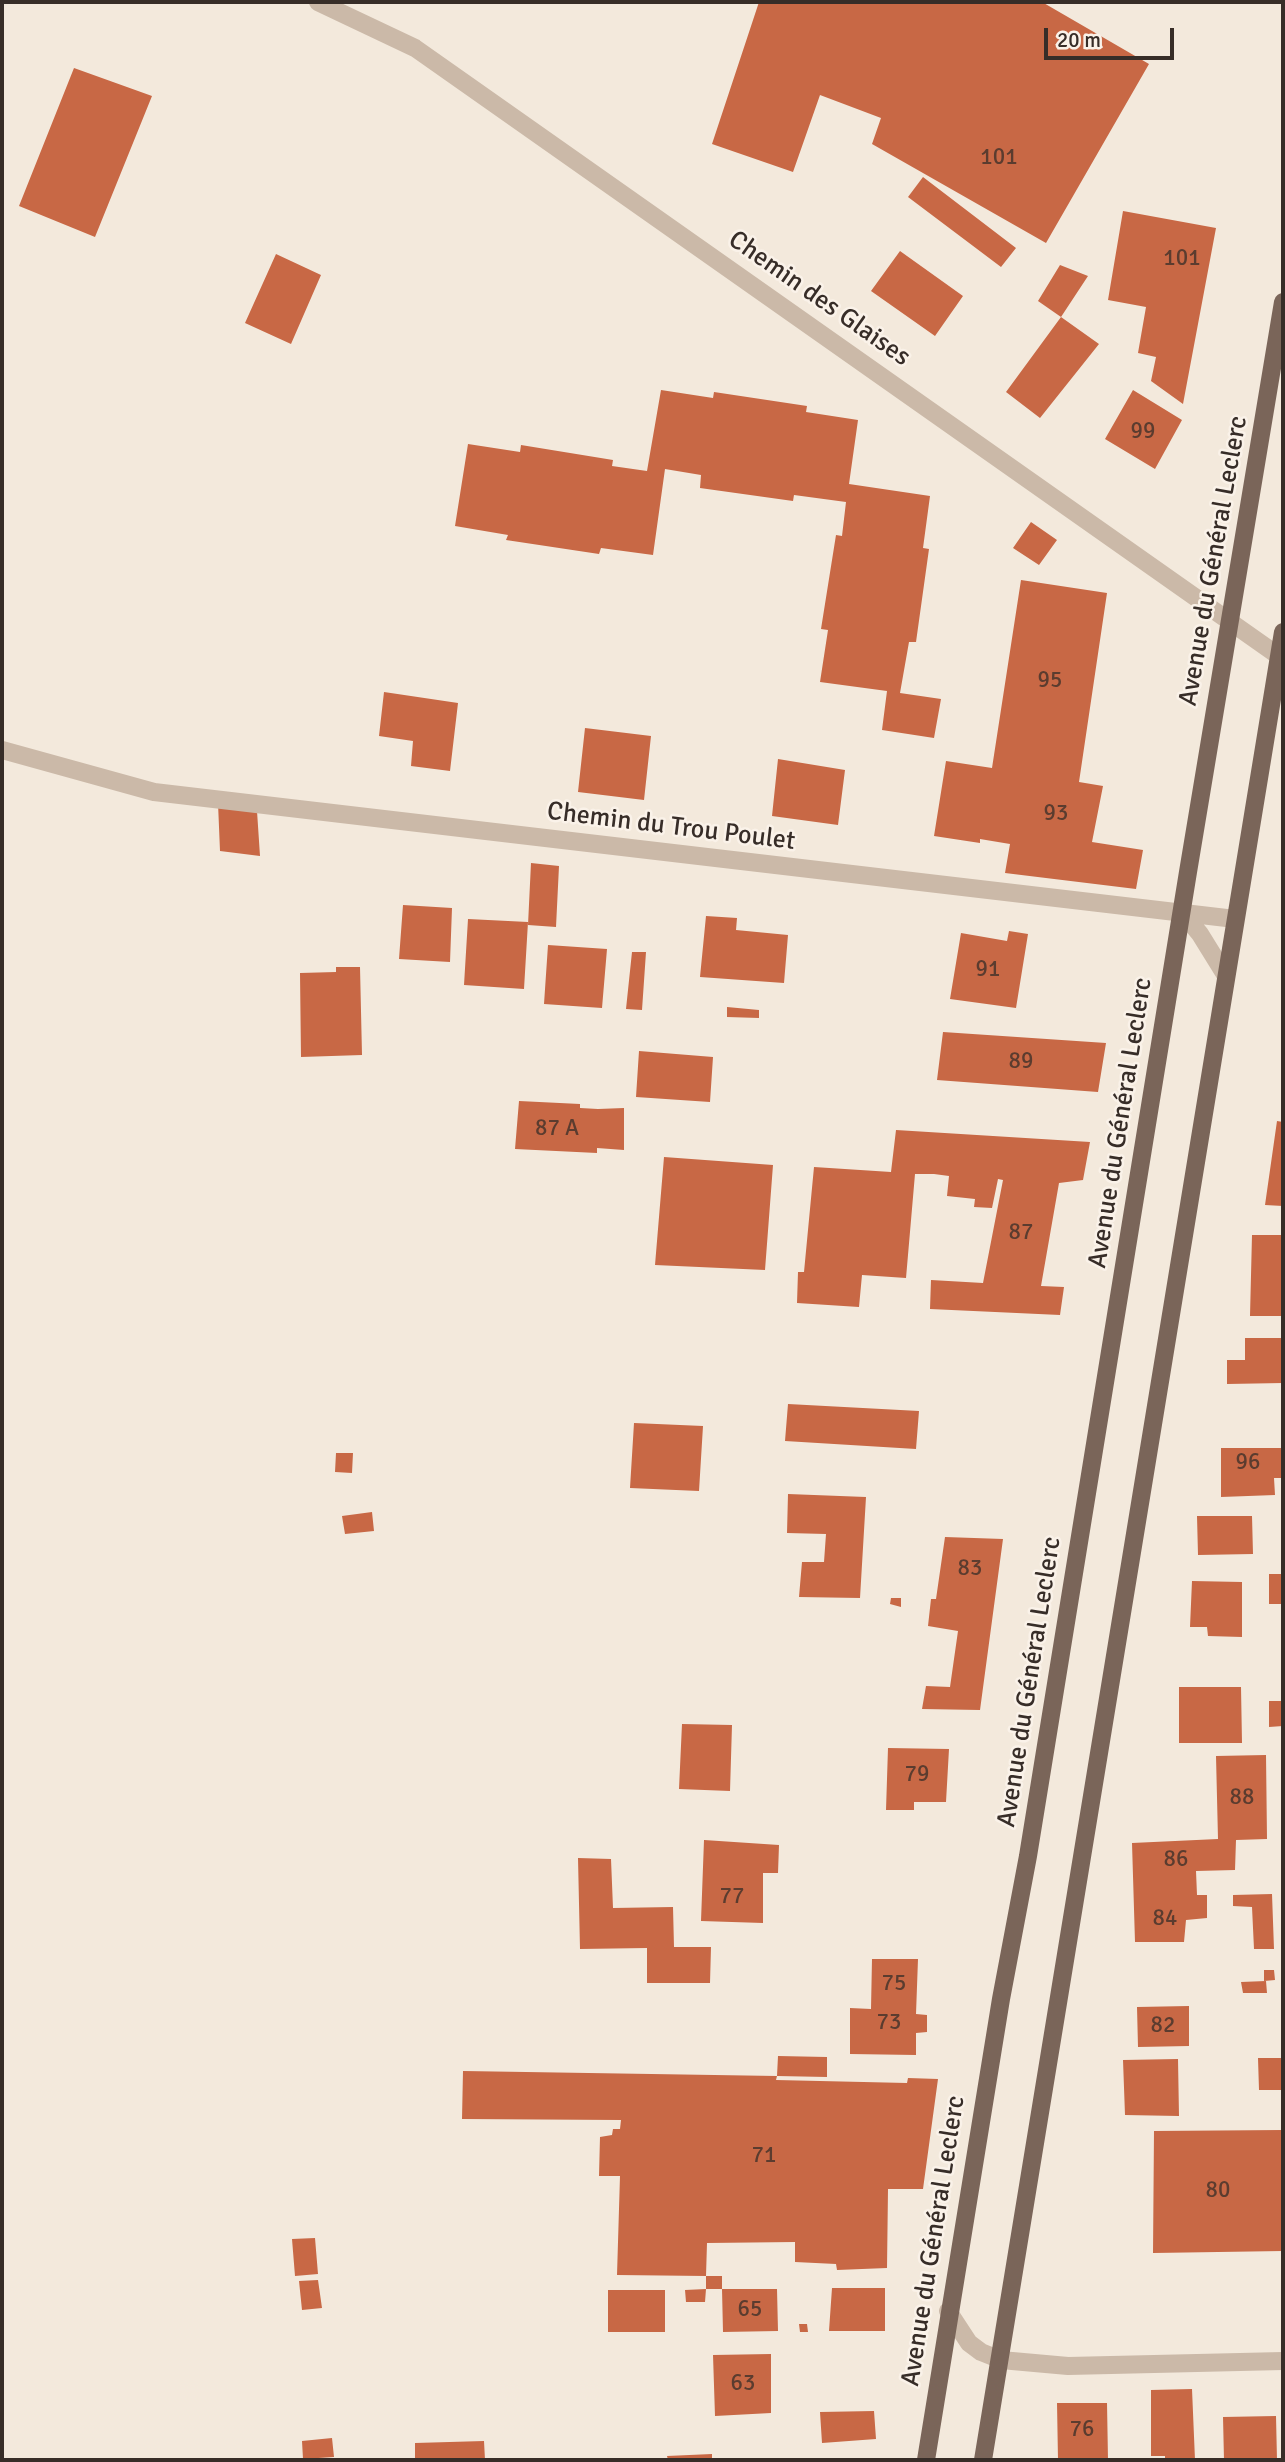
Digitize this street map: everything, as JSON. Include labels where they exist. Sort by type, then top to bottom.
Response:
[{"type":"main road","name":"Avenue du Général Leclerc","points":[[926,2460],[948,2311],[1030,1842],[1283,302]]},
{"type":"main road","points":[[983,2460],[1283,632]]},
{"type":"street","name":"Chemin des Glaises","points":[[318,2],[415,48],[1281,657]]},
{"type":"street","name":"Chemin du Trou Poulet","points":[[2,750],[155,792],[1182,912]]},
{"type":"street","points":[[1182,912],[1235,919]]},
{"type":"street","points":[[1182,912],[1200,934],[1226,976]]},
{"type":"street","points":[[948,2311],[969,2343],[981,2352],[1000,2360],[1068,2365],[1283,2361]]},
{"type":"building","points":[[759,2],[1042,2],[1149,64],[1046,243],[872,144],[881,118],[820,95],[793,172],[712,144]]},
{"type":"building","points":[[74,68],[152,96],[95,237],[19,206]]},
{"type":"building","points":[[923,177],[1016,248],[1001,267],[908,197]]},
{"type":"building","points":[[1123,211],[1216,228],[1183,404],[1151,381],[1156,357],[1138,353],[1146,307],[1108,300]]},
{"type":"building","points":[[900,251],[963,296],[935,336],[871,291]]},
{"type":"building","points":[[276,254],[321,275],[291,344],[245,323]]},
{"type":"building","points":[[1060,265],[1088,276],[1061,317],[1038,301]]},
{"type":"building","points":[[1061,317],[1099,344],[1040,418],[1006,392]]},
{"type":"building","points":[[661,390],[713,398],[714,392],[807,406],[806,412],[858,420],[849,484],[930,496],[923,548],[929,549],[916,642],[909,642],[900,693],[941,699],[934,738],[882,730],[887,691],[820,682],[828,630],[821,629],[836,535],[842,536],[846,502],[794,495],[793,501],[700,488],[701,475],[665,469],[653,555],[601,548],[599,554],[506,540],[508,535],[455,526],[468,444],[520,452],[521,445],[613,460],[612,466],[647,471]]},
{"type":"building","points":[[1133,390],[1182,420],[1155,469],[1105,439]]},
{"type":"building","points":[[1031,522],[1057,540],[1039,565],[1013,548]]},
{"type":"building","points":[[1021,580],[1107,593],[1079,782],[1103,786],[1092,842],[1143,850],[1136,889],[1005,873],[1010,844],[980,839],[980,843],[934,836],[946,761],[992,768]]},
{"type":"building","points":[[384,692],[458,703],[450,771],[411,766],[413,741],[379,736]]},
{"type":"building","points":[[585,728],[651,736],[644,800],[578,792]]},
{"type":"building","points":[[778,759],[845,770],[838,825],[772,816]]},
{"type":"building","points":[[218,803],[257,811],[260,856],[220,851]]},
{"type":"building","points":[[531,863],[559,866],[556,927],[528,925]]},
{"type":"building","points":[[403,905],[452,908],[450,962],[399,959]]},
{"type":"building","points":[[706,916],[737,918],[736,930],[788,935],[784,983],[700,977]]},
{"type":"building","points":[[468,919],[528,922],[524,989],[464,985]]},
{"type":"building","points":[[1009,931],[1028,934],[1016,1008],[950,999],[961,933],[1007,941]]},
{"type":"building","points":[[548,945],[607,949],[602,1008],[544,1004]]},
{"type":"building","points":[[632,952],[646,952],[642,1010],[626,1009]]},
{"type":"building","points":[[336,967],[360,967],[362,1055],[301,1057],[300,973],[336,972]]},
{"type":"building","points":[[727,1007],[759,1010],[759,1018],[727,1017]]},
{"type":"building","points":[[943,1032],[1106,1043],[1098,1092],[937,1080]]},
{"type":"building","points":[[639,1051],[713,1057],[710,1102],[636,1097]]},
{"type":"building","points":[[519,1101],[580,1104],[580,1108],[624,1108],[624,1150],[597,1148],[597,1153],[515,1149]]},
{"type":"building","points":[[1277,1121],[1283,1122],[1283,1206],[1265,1205]]},
{"type":"building","points":[[896,1130],[1090,1142],[1083,1180],[1059,1183],[1041,1286],[1064,1287],[1060,1315],[930,1309],[931,1280],[983,1283],[1003,1180],[998,1179],[992,1208],[974,1207],[975,1199],[947,1196],[949,1176],[934,1174],[915,1174],[906,1278],[862,1275],[859,1307],[797,1303],[798,1272],[804,1272],[814,1167],[891,1172]]},
{"type":"building","points":[[664,1157],[773,1165],[765,1270],[655,1265]]},
{"type":"building","points":[[1252,1235],[1283,1235],[1283,1316],[1250,1316]]},
{"type":"building","points":[[1245,1338],[1283,1338],[1283,1383],[1227,1384],[1227,1360],[1245,1360]]},
{"type":"building","points":[[788,1404],[919,1411],[916,1449],[785,1441]]},
{"type":"building","points":[[634,1423],[703,1426],[699,1491],[630,1488]]},
{"type":"building","points":[[1221,1448],[1283,1448],[1283,1478],[1274,1478],[1275,1495],[1221,1497]]},
{"type":"building","points":[[336,1453],[353,1453],[352,1473],[335,1472]]},
{"type":"building","points":[[788,1494],[866,1497],[860,1598],[799,1597],[802,1562],[824,1562],[826,1534],[787,1533]]},
{"type":"building","points":[[372,1512],[374,1531],[345,1534],[342,1516]]},
{"type":"building","points":[[1197,1516],[1252,1516],[1253,1554],[1198,1555]]},
{"type":"building","points":[[945,1537],[1003,1539],[980,1710],[922,1709],[926,1686],[950,1687],[958,1631],[928,1626],[931,1599],[936,1599]]},
{"type":"building","points":[[1269,1574],[1283,1574],[1283,1604],[1269,1604]]},
{"type":"building","points":[[1192,1581],[1242,1582],[1242,1637],[1208,1636],[1207,1627],[1190,1627]]},
{"type":"building","points":[[891,1598],[901,1598],[901,1607],[890,1604]]},
{"type":"building","points":[[1179,1687],[1241,1687],[1242,1743],[1179,1743]]},
{"type":"building","points":[[1269,1701],[1283,1701],[1283,1726],[1269,1727]]},
{"type":"building","points":[[682,1724],[732,1725],[730,1791],[679,1789]]},
{"type":"building","points":[[888,1748],[949,1749],[946,1802],[914,1802],[914,1810],[886,1810]]},
{"type":"building","points":[[1266,1755],[1267,1839],[1236,1840],[1235,1870],[1196,1871],[1197,1895],[1207,1895],[1207,1918],[1186,1920],[1184,1942],[1135,1942],[1132,1843],[1218,1839],[1216,1756]]},
{"type":"building","points":[[704,1840],[779,1845],[778,1873],[763,1873],[763,1923],[701,1921]]},
{"type":"building","points":[[578,1858],[611,1859],[613,1908],[673,1907],[674,1947],[711,1947],[710,1983],[647,1983],[647,1948],[580,1949]]},
{"type":"building","points":[[1272,1894],[1274,1949],[1254,1949],[1252,1907],[1233,1906],[1233,1895]]},
{"type":"building","points":[[872,1959],[918,1959],[916,2014],[927,2015],[927,2032],[916,2033],[916,2055],[850,2054],[850,2008],[871,2009]]},
{"type":"building","points":[[1264,1970],[1274,1970],[1275,1980],[1264,1981]]},
{"type":"building","points":[[1266,1981],[1267,1993],[1243,1993],[1241,1982]]},
{"type":"building","points":[[1189,2006],[1189,2046],[1138,2047],[1137,2007]]},
{"type":"building","points":[[778,2056],[827,2057],[827,2077],[777,2076]]},
{"type":"building","points":[[1258,2058],[1283,2058],[1283,2090],[1259,2090]]},
{"type":"building","points":[[1178,2059],[1179,2116],[1125,2115],[1123,2060]]},
{"type":"building","points":[[463,2071],[777,2076],[776,2080],[907,2083],[908,2078],[938,2079],[923,2189],[888,2189],[887,2268],[837,2270],[836,2264],[795,2262],[795,2242],[707,2243],[706,2276],[617,2275],[620,2176],[599,2176],[600,2137],[612,2135],[613,2129],[620,2129],[621,2120],[462,2119]]},
{"type":"building","points":[[1283,2130],[1283,2251],[1153,2253],[1154,2131]]},
{"type":"building","points":[[315,2238],[318,2274],[295,2276],[292,2239]]},
{"type":"building","points":[[706,2276],[722,2276],[722,2289],[706,2289]]},
{"type":"building","points":[[318,2280],[322,2308],[302,2310],[299,2281]]},
{"type":"building","points":[[832,2288],[885,2288],[885,2331],[829,2331]]},
{"type":"building","points":[[706,2289],[705,2302],[686,2302],[685,2290]]},
{"type":"building","points":[[722,2289],[777,2289],[778,2331],[723,2332]]},
{"type":"building","points":[[608,2290],[665,2290],[665,2332],[608,2332]]},
{"type":"building","points":[[799,2324],[807,2324],[808,2332],[800,2332]]},
{"type":"building","points":[[771,2354],[771,2413],[715,2416],[713,2355]]},
{"type":"building","points":[[1192,2389],[1195,2460],[1165,2460],[1165,2456],[1151,2456],[1151,2390]]},
{"type":"building","points":[[1057,2403],[1107,2403],[1108,2460],[1058,2460]]},
{"type":"building","points":[[874,2411],[876,2439],[822,2443],[820,2412]]},
{"type":"building","points":[[1276,2416],[1277,2460],[1224,2460],[1223,2417]]},
{"type":"building","points":[[332,2438],[334,2457],[303,2459],[302,2441]]},
{"type":"building","points":[[484,2441],[485,2460],[415,2460],[415,2443]]},
{"type":"building","points":[[712,2454],[712,2460],[668,2460],[667,2456]]}]
